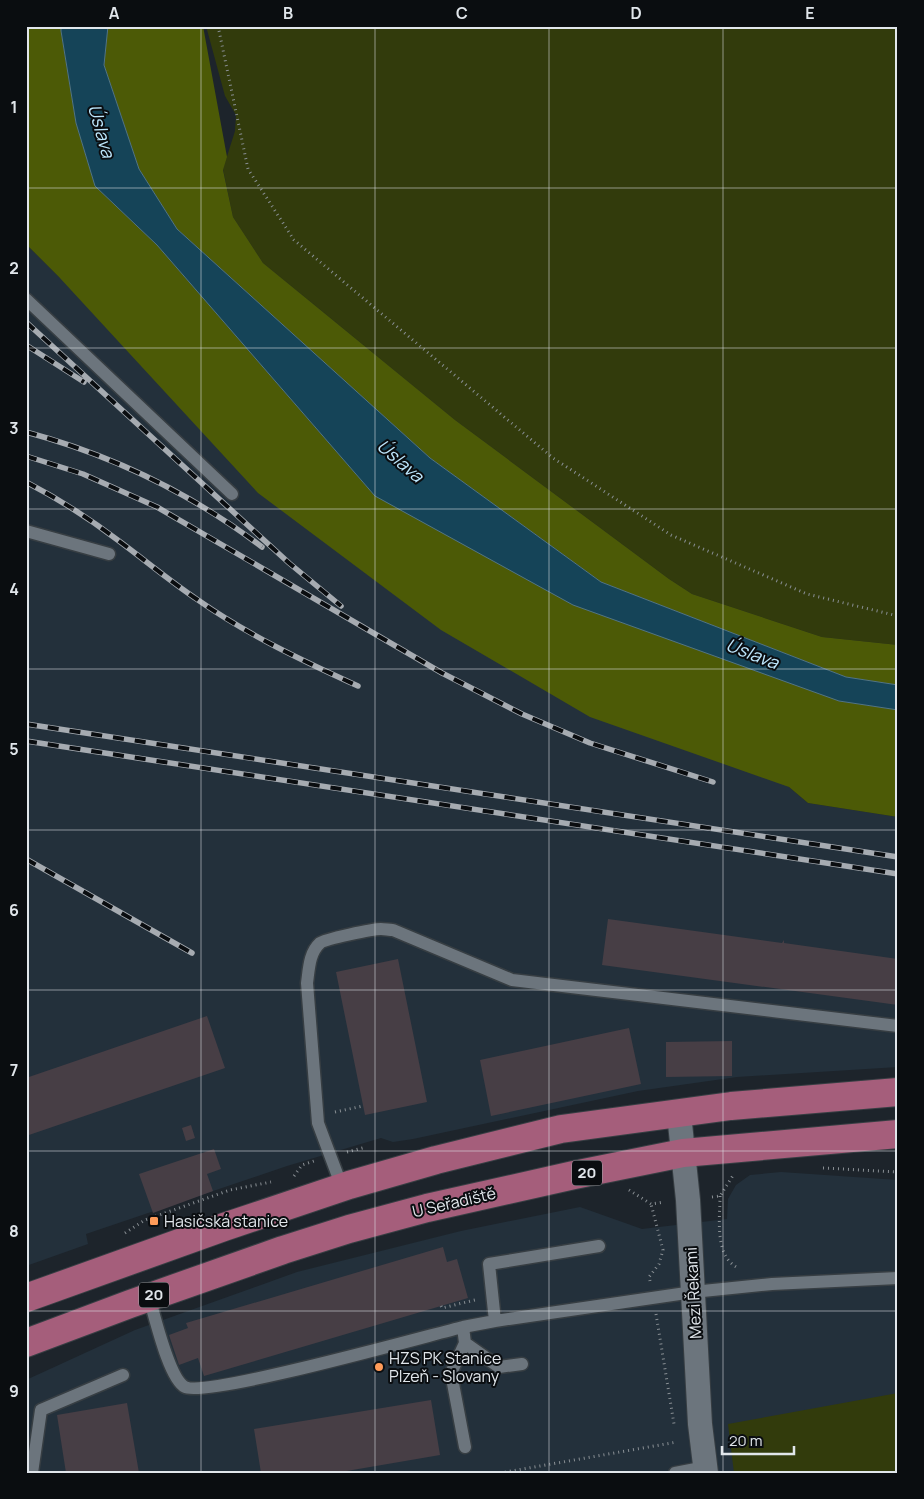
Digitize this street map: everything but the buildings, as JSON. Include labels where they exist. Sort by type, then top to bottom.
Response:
[{"type":"main road","name":"20","points":[[26,1298],[215,1230],[342,1187],[436,1160],[562,1129],[731,1106],[898,1092]]},
{"type":"main road","name":"U Seřadiště","points":[[26,1343],[283,1250],[349,1229],[427,1208],[683,1153],[898,1134]]},
{"type":"street","name":"Mezi Řekami","points":[[679,1114],[688,1200],[700,1424],[706,1470]]},
{"type":"lane","points":[[26,299],[232,494]]},
{"type":"lane","points":[[26,531],[108,554]]},
{"type":"lane","points":[[342,1187],[318,1123],[307,983],[309,961],[314,951],[321,942],[331,939],[381,928],[393,930],[512,980],[898,1026]]},
{"type":"lane","points":[[496,1321],[489,1264],[599,1246]]},
{"type":"lane","points":[[149,1297],[170,1366],[178,1382],[187,1388],[201,1389],[267,1376],[463,1327],[496,1321],[693,1292],[772,1284],[898,1278]]},
{"type":"lane","points":[[463,1327],[465,1343],[452,1373],[466,1447]]},
{"type":"lane","points":[[465,1343],[499,1367],[522,1364]]},
{"type":"lane","points":[[32,1473],[41,1410],[123,1375]]},
{"type":"lane","points":[[679,1472],[706,1470]]},
{"type":"path","points":[[218,26],[248,169],[294,240],[553,458],[671,535],[807,594],[898,616]]},
{"type":"path","points":[[340,1111],[363,1106]]},
{"type":"path","points":[[818,1168],[898,1172]]},
{"type":"path","points":[[741,1170],[733,1175],[720,1196],[721,1238],[724,1252],[728,1261],[741,1269]]},
{"type":"path","points":[[620,1189],[630,1190],[651,1204],[720,1196]]},
{"type":"path","points":[[651,1204],[663,1250],[660,1264],[650,1277],[676,1432]]},
{"type":"path","points":[[500,1473],[677,1442],[679,1472]]},
{"type":"shaded area","points":[[26,244],[59,277],[789,787],[808,803],[898,817],[898,1067],[737,1077],[638,1091],[413,1139],[393,1142],[381,1138],[287,1166],[86,1234],[88,1244],[26,1266]]},
{"type":"shaded area","points":[[781,1172],[898,1180],[898,1473],[26,1473],[26,1455],[28,1453],[26,1441],[26,1380],[135,1330],[297,1272],[461,1231],[580,1207],[642,1229],[727,1219],[728,1199],[736,1185],[750,1175]]},
{"type":"green space","points":[[26,26],[61,26],[76,123],[95,186],[157,245],[375,496],[839,701],[898,710],[898,817],[808,803],[789,787],[590,717],[441,630],[258,493],[59,277],[26,244]]},
{"type":"green space","points":[[108,26],[203,26],[227,157],[223,170],[233,217],[263,263],[455,420],[669,579],[692,594],[822,637],[898,645],[898,685],[846,677],[601,582],[430,458],[177,229],[139,169],[104,65]]},
{"type":"green space","points":[[206,26],[898,26],[898,645],[822,637],[692,594],[669,579],[455,420],[263,263],[233,217],[223,169],[235,131],[236,115],[225,96]]},
{"type":"green space","points":[[898,1393],[898,1473],[734,1473],[728,1424]]},
{"type":"water","name":"Úslava","points":[[61,26],[108,26],[104,65],[139,169],[177,229],[430,458],[601,582],[846,677],[898,685],[898,710],[839,701],[573,605],[375,496],[157,245],[95,186],[76,123]]},
{"type":"railway","points":[[26,322],[289,563],[341,606]]},
{"type":"railway","points":[[26,345],[84,382]]},
{"type":"railway","points":[[26,432],[89,452],[150,478],[208,510],[262,547]]},
{"type":"railway","points":[[26,456],[83,474],[157,507],[442,673],[522,714],[590,743],[713,782]]},
{"type":"railway","points":[[26,482],[86,517],[188,593],[236,625],[296,657],[358,686]]},
{"type":"railway","points":[[26,724],[898,857]]},
{"type":"railway","points":[[26,741],[898,874]]},
{"type":"railway","points":[[26,859],[192,953]]},
{"type":"place","name":"Hasičská stanice","points":[[154,1221]]},
{"type":"place","name":"HZS PK Stanice Plzeň - Slovany","points":[[379,1367]]}]
